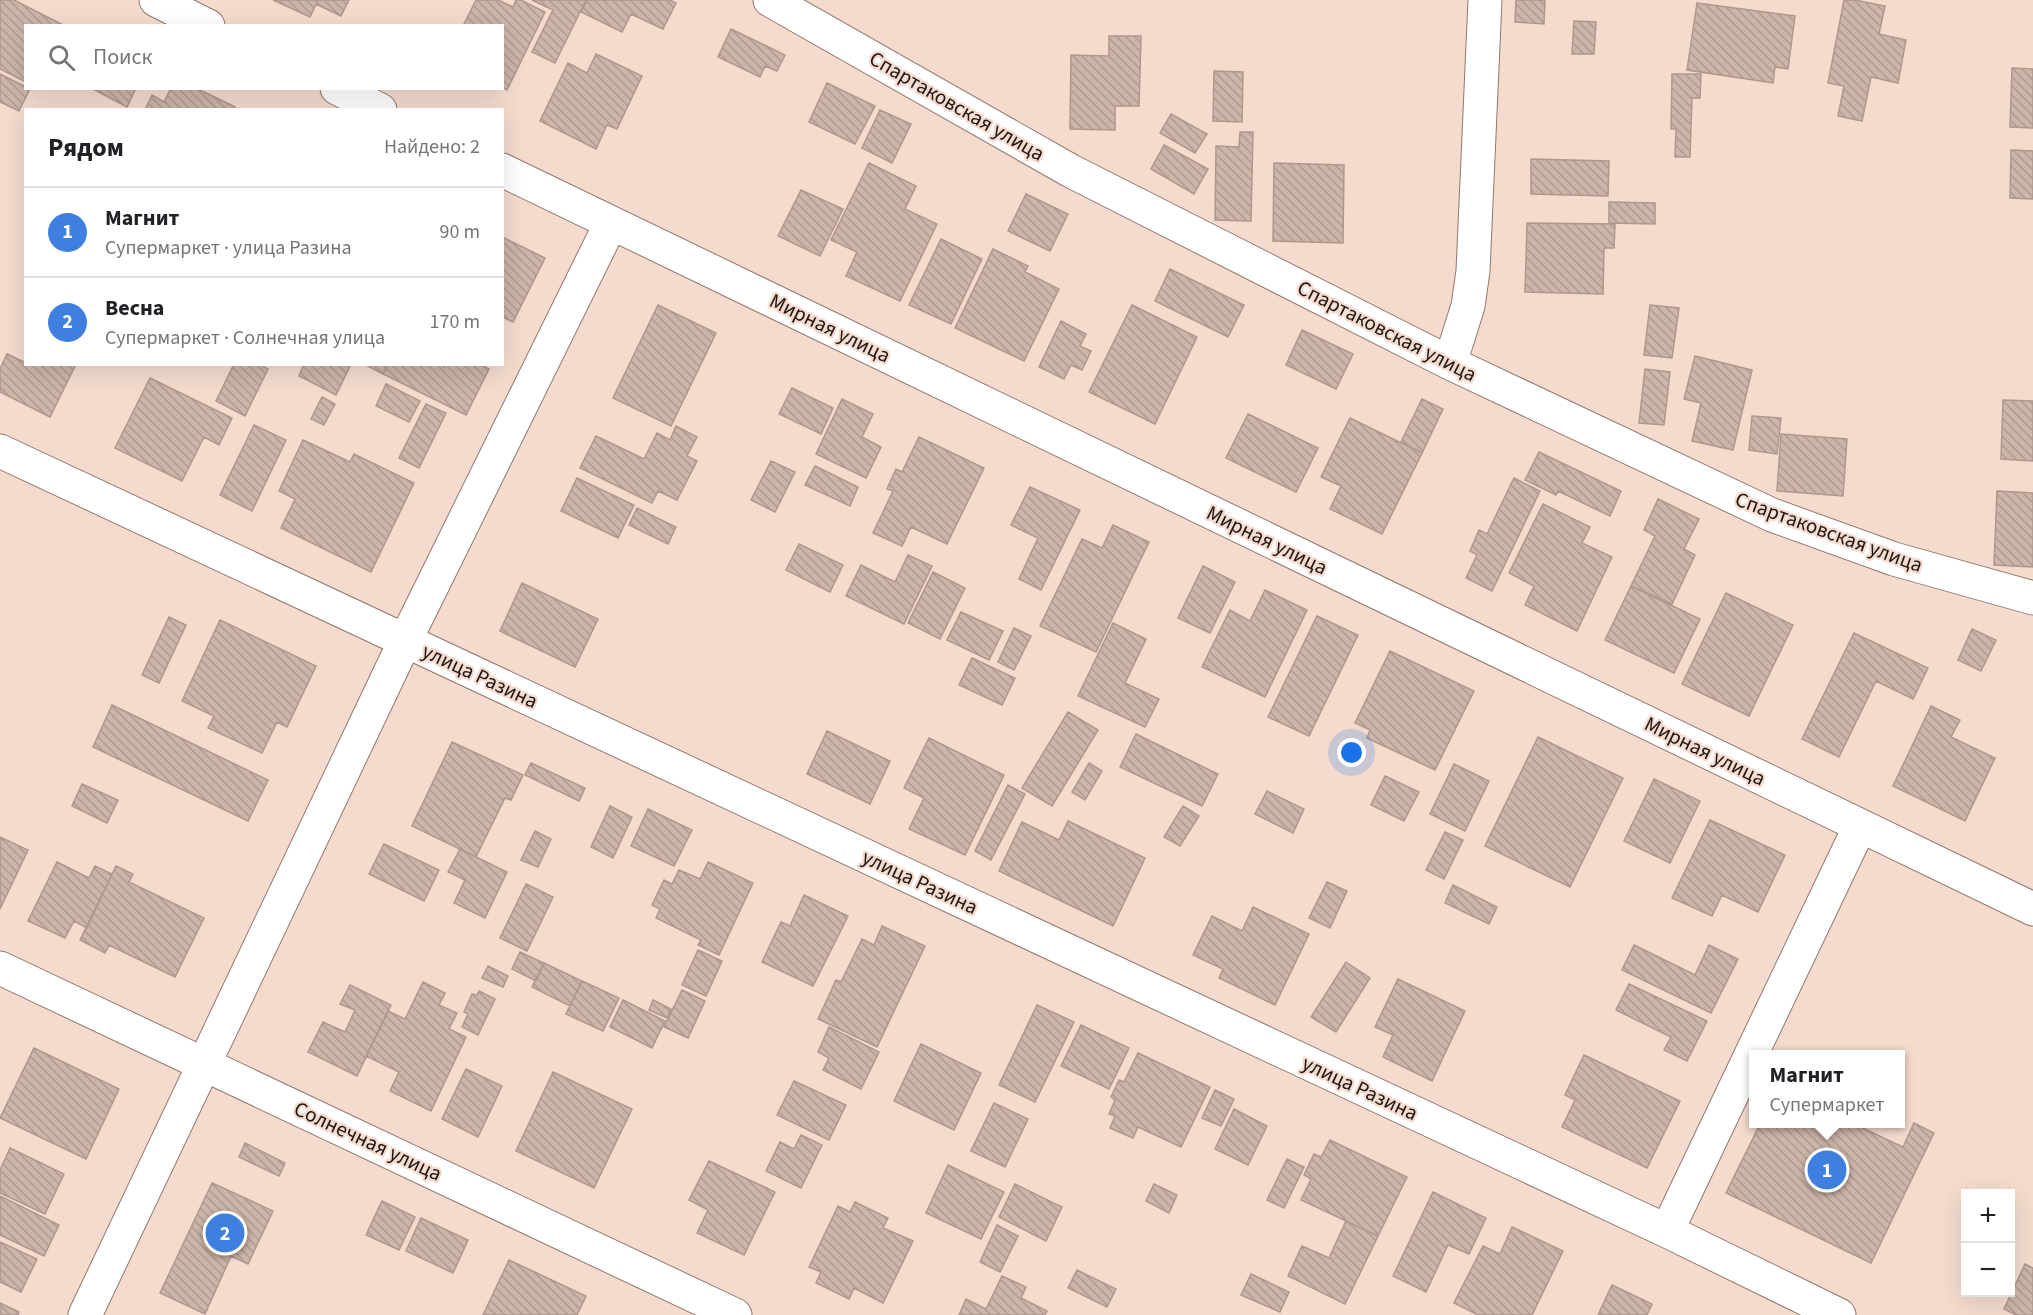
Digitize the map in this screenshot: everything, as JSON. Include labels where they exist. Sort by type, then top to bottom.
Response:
[{"type":"street","points":[[156,0],[204,24]]},
{"type":"street","name":"Спартаковская улица","points":[[770,0],[1071,171],[1450,363],[1772,515],[1894,559],[2033,598]]},
{"type":"street","points":[[1450,363],[1468,306],[1473,271],[1485,0]]},
{"type":"street","points":[[341,90],[376,108]]},
{"type":"street","name":"Мирная улица","points":[[504,171],[2033,909]]},
{"type":"street","points":[[85,1315],[405,641],[611,223]]},
{"type":"street","name":"улица Разина","points":[[0,451],[1667,1231],[1796,1306],[1839,1315]]},
{"type":"street","points":[[1753,1050],[1860,826]]},
{"type":"street","name":"Солнечная улица","points":[[0,968],[735,1315]]},
{"type":"street","points":[[1667,1231],[1749,1059]]},
{"type":"building","points":[[0,0],[14,0],[61,24],[24,24],[24,81],[0,69]]},
{"type":"building","points":[[273,0],[349,0],[341,16],[316,4],[310,17]]},
{"type":"building","points":[[476,0],[498,0],[513,7],[516,0],[521,0],[545,12],[507,90],[504,88],[504,24],[464,24]]},
{"type":"building","points":[[532,0],[586,0],[555,63],[532,52],[553,10]]},
{"type":"building","points":[[587,0],[670,0],[676,3],[663,29],[631,14],[622,32],[581,12]]},
{"type":"building","points":[[1516,0],[1545,0],[1544,24],[1515,22]]},
{"type":"building","points":[[1844,0],[1885,6],[1879,34],[1906,40],[1898,83],[1871,77],[1862,121],[1838,116],[1844,86],[1828,83]]},
{"type":"building","points":[[1697,3],[1795,16],[1788,69],[1775,67],[1773,83],[1687,70]]},
{"type":"building","points":[[1574,21],[1596,22],[1594,54],[1572,54]]},
{"type":"building","points":[[731,29],[785,55],[777,71],[765,66],[760,77],[718,57]]},
{"type":"building","points":[[1109,36],[1141,36],[1139,106],[1115,106],[1115,130],[1070,129],[1071,55],[1109,56]]},
{"type":"building","points":[[596,54],[642,76],[617,129],[607,125],[596,149],[540,121],[568,63],[587,73]]},
{"type":"building","points":[[2012,68],[2033,69],[2033,128],[2010,127]]},
{"type":"building","points":[[1214,71],[1243,72],[1242,122],[1213,121]]},
{"type":"building","points":[[0,74],[24,86],[24,90],[30,90],[19,111],[0,102]]},
{"type":"building","points":[[1672,74],[1701,74],[1700,98],[1692,98],[1690,157],[1675,157],[1676,129],[1671,129]]},
{"type":"building","points":[[827,83],[875,106],[855,144],[809,122]]},
{"type":"building","points":[[95,90],[135,90],[127,107]]},
{"type":"building","points":[[170,90],[200,90],[235,107],[146,108],[152,95],[164,102]]},
{"type":"building","points":[[880,110],[911,124],[892,163],[862,148]]},
{"type":"building","points":[[1171,114],[1207,134],[1195,153],[1160,133]]},
{"type":"building","points":[[1240,132],[1253,132],[1251,221],[1215,220],[1216,146],[1239,147]]},
{"type":"building","points":[[1164,145],[1208,169],[1194,194],[1151,169]]},
{"type":"building","points":[[2011,150],[2033,151],[2033,199],[2010,198]]},
{"type":"building","points":[[1531,159],[1609,161],[1608,196],[1531,194]]},
{"type":"building","points":[[869,163],[916,186],[905,209],[937,224],[900,301],[846,276],[857,252],[831,240]]},
{"type":"building","points":[[1274,163],[1344,165],[1343,243],[1273,241]]},
{"type":"building","points":[[801,190],[843,209],[820,256],[778,236]]},
{"type":"building","points":[[1026,194],[1068,214],[1050,251],[1008,231]]},
{"type":"building","points":[[1609,202],[1655,203],[1655,224],[1609,223]]},
{"type":"building","points":[[1527,223],[1615,224],[1614,248],[1604,248],[1603,294],[1525,292]]},
{"type":"building","points":[[504,238],[545,258],[513,322],[504,318]]},
{"type":"building","points":[[941,239],[982,259],[951,324],[909,305]]},
{"type":"building","points":[[993,249],[1028,266],[1025,272],[1059,289],[1024,361],[955,328]]},
{"type":"building","points":[[1170,269],[1244,305],[1228,337],[1155,301]]},
{"type":"building","points":[[658,305],[716,333],[671,426],[613,398]]},
{"type":"building","points":[[1132,305],[1197,337],[1155,424],[1089,392]]},
{"type":"building","points":[[1650,305],[1679,308],[1672,358],[1644,355]]},
{"type":"building","points":[[1061,321],[1086,334],[1080,346],[1091,351],[1082,370],[1071,365],[1064,379],[1039,367]]},
{"type":"building","points":[[1302,330],[1353,354],[1336,389],[1286,365]]},
{"type":"building","points":[[7,354],[24,362],[24,366],[75,366],[50,417],[0,392],[0,369]]},
{"type":"building","points":[[1695,356],[1752,370],[1733,450],[1692,441],[1701,403],[1684,399]]},
{"type":"building","points":[[233,366],[263,366],[268,369],[245,416],[216,401]]},
{"type":"building","points":[[303,366],[350,366],[336,395],[299,376]]},
{"type":"building","points":[[368,366],[387,366],[383,374]]},
{"type":"building","points":[[387,366],[484,366],[489,369],[466,415],[383,374]]},
{"type":"building","points":[[1645,369],[1670,372],[1664,425],[1639,423]]},
{"type":"building","points":[[150,378],[232,418],[219,445],[204,437],[182,481],[115,448]]},
{"type":"building","points":[[386,384],[420,401],[409,422],[376,406]]},
{"type":"building","points":[[792,388],[833,408],[821,434],[779,414]]},
{"type":"building","points":[[322,397],[335,404],[324,425],[311,419]]},
{"type":"building","points":[[842,399],[873,414],[862,437],[881,447],[866,478],[816,454]]},
{"type":"building","points":[[1422,399],[1443,409],[1422,453],[1401,442]]},
{"type":"building","points":[[2003,400],[2033,401],[2033,461],[2001,459]]},
{"type":"building","points":[[426,404],[446,413],[419,468],[399,458]]},
{"type":"building","points":[[1248,414],[1318,448],[1296,492],[1226,458]]},
{"type":"building","points":[[1752,416],[1781,418],[1777,454],[1749,450]]},
{"type":"building","points":[[1350,418],[1422,453],[1382,534],[1330,509],[1341,486],[1321,477]]},
{"type":"building","points":[[254,425],[286,440],[252,511],[220,495]]},
{"type":"building","points":[[676,426],[697,437],[687,456],[697,461],[677,500],[658,491],[652,503],[580,468],[596,436],[644,459],[657,433],[670,440]]},
{"type":"building","points":[[1781,434],[1847,439],[1843,496],[1777,491]]},
{"type":"building","points":[[919,437],[984,468],[947,544],[911,527],[902,546],[873,533],[893,491],[887,489],[896,469],[902,472]]},
{"type":"building","points":[[303,440],[350,462],[354,454],[414,483],[371,572],[281,528],[295,499],[279,491]]},
{"type":"building","points":[[1539,452],[1621,491],[1610,516],[1558,491],[1556,495],[1525,480]]},
{"type":"building","points":[[771,461],[795,472],[775,512],[751,500]]},
{"type":"building","points":[[815,466],[858,487],[850,506],[805,485]]},
{"type":"building","points":[[577,478],[634,505],[618,538],[561,511]]},
{"type":"building","points":[[1514,478],[1540,491],[1492,591],[1466,578],[1477,555],[1470,551],[1479,530],[1487,534]]},
{"type":"building","points":[[1030,487],[1080,510],[1041,590],[1019,579],[1038,538],[1011,525]]},
{"type":"building","points":[[1997,491],[2033,493],[2033,567],[1994,565]]},
{"type":"building","points":[[1658,499],[1699,519],[1684,549],[1695,555],[1672,604],[1631,586],[1655,536],[1644,530]]},
{"type":"building","points":[[1543,504],[1590,527],[1582,543],[1612,557],[1577,631],[1525,605],[1534,586],[1509,573]]},
{"type":"building","points":[[637,508],[676,527],[668,544],[629,525]]},
{"type":"building","points":[[1113,525],[1149,542],[1096,652],[1040,626],[1082,539],[1102,548]]},
{"type":"building","points":[[799,544],[843,565],[830,592],[786,570]]},
{"type":"building","points":[[908,555],[932,566],[904,624],[846,596],[861,565],[895,582]]},
{"type":"building","points":[[1203,566],[1235,582],[1210,633],[1178,618]]},
{"type":"building","points":[[933,572],[965,588],[940,639],[908,623]]},
{"type":"building","points":[[522,583],[598,619],[575,667],[500,631]]},
{"type":"building","points":[[1631,586],[1700,619],[1674,673],[1605,640]]},
{"type":"building","points":[[1265,590],[1307,610],[1265,697],[1202,667],[1230,610],[1250,621]]},
{"type":"building","points":[[1726,593],[1793,625],[1749,716],[1682,684]]},
{"type":"building","points":[[961,612],[1003,631],[989,660],[947,640]]},
{"type":"building","points":[[1317,616],[1358,635],[1309,736],[1268,717]]},
{"type":"building","points":[[169,617],[186,625],[159,683],[142,675]]},
{"type":"building","points":[[220,620],[316,666],[287,727],[277,722],[262,753],[208,728],[214,716],[182,701]]},
{"type":"building","points":[[1113,623],[1146,639],[1125,683],[1159,699],[1145,727],[1078,696]]},
{"type":"building","points":[[1014,628],[1031,636],[1014,670],[998,662]]},
{"type":"building","points":[[1972,629],[1996,640],[1981,671],[1958,660]]},
{"type":"building","points":[[1854,633],[1928,668],[1913,699],[1876,681],[1839,757],[1802,739]]},
{"type":"building","points":[[1390,651],[1474,691],[1435,770],[1367,738],[1370,730],[1355,723]]},
{"type":"building","points":[[972,658],[1015,678],[1002,705],[959,685]]},
{"type":"building","points":[[112,705],[268,780],[248,821],[93,747]]},
{"type":"building","points":[[1931,706],[1960,720],[1951,737],[1995,758],[1965,821],[1893,786]]},
{"type":"building","points":[[1068,712],[1098,730],[1052,806],[1022,788]]},
{"type":"building","points":[[827,731],[890,761],[870,804],[807,774]]},
{"type":"building","points":[[1136,734],[1218,774],[1202,806],[1120,767]]},
{"type":"building","points":[[1538,737],[1623,778],[1570,887],[1485,846]]},
{"type":"building","points":[[929,738],[1004,775],[965,855],[909,829],[924,798],[904,788]]},
{"type":"building","points":[[452,742],[523,775],[511,800],[505,798],[476,857],[412,826]]},
{"type":"building","points":[[531,763],[585,788],[579,801],[525,775]]},
{"type":"building","points":[[1089,763],[1102,771],[1085,800],[1072,792]]},
{"type":"building","points":[[1454,764],[1489,781],[1465,831],[1430,814]]},
{"type":"building","points":[[1385,776],[1419,792],[1404,821],[1371,805]]},
{"type":"building","points":[[1654,779],[1700,801],[1670,863],[1624,841]]},
{"type":"building","points":[[82,784],[118,800],[107,823],[72,806]]},
{"type":"building","points":[[1008,785],[1025,794],[991,860],[975,851]]},
{"type":"building","points":[[1267,791],[1304,809],[1293,833],[1255,814]]},
{"type":"building","points":[[610,806],[632,817],[613,858],[591,847]]},
{"type":"building","points":[[1183,806],[1199,816],[1180,846],[1164,837]]},
{"type":"building","points":[[648,809],[692,830],[674,866],[631,846]]},
{"type":"building","points":[[1710,820],[1785,855],[1758,912],[1722,895],[1712,916],[1672,898]]},
{"type":"building","points":[[1068,821],[1145,858],[1113,926],[999,871],[1022,822],[1059,840]]},
{"type":"building","points":[[535,831],[551,839],[538,867],[521,860]]},
{"type":"building","points":[[1445,832],[1463,840],[1444,879],[1426,870]]},
{"type":"building","points":[[0,837],[28,850],[0,909]]},
{"type":"building","points":[[384,844],[439,870],[424,901],[369,874]]},
{"type":"building","points":[[460,849],[507,872],[485,918],[454,903],[465,880],[448,872]]},
{"type":"building","points":[[57,862],[89,878],[95,866],[112,874],[87,928],[74,921],[65,938],[28,921]]},
{"type":"building","points":[[708,862],[753,883],[719,955],[698,945],[701,940],[656,918],[660,909],[652,905],[664,880],[672,884],[679,870],[700,879]]},
{"type":"building","points":[[116,866],[133,874],[129,882],[204,918],[175,977],[109,945],[105,953],[80,940]]},
{"type":"building","points":[[1327,882],[1347,891],[1330,928],[1309,918]]},
{"type":"building","points":[[526,884],[553,897],[527,951],[500,938]]},
{"type":"building","points":[[1453,885],[1497,907],[1489,924],[1445,903]]},
{"type":"building","points":[[804,895],[848,916],[813,986],[762,962],[781,922],[790,926]]},
{"type":"building","points":[[1253,907],[1309,934],[1275,1005],[1219,978],[1223,969],[1193,955],[1212,916],[1242,931]]},
{"type":"building","points":[[882,926],[925,946],[877,1047],[818,1019],[836,980],[841,982],[862,939],[874,945]]},
{"type":"building","points":[[1634,945],[1695,975],[1709,945],[1738,959],[1711,1013],[1622,970]]},
{"type":"building","points":[[698,950],[722,961],[706,996],[682,985]]},
{"type":"building","points":[[520,952],[544,963],[536,981],[512,969]]},
{"type":"building","points":[[1346,962],[1370,978],[1336,1032],[1311,1017]]},
{"type":"building","points":[[544,963],[582,981],[570,1006],[532,987]]},
{"type":"building","points":[[488,966],[508,976],[503,987],[482,978]]},
{"type":"building","points":[[1398,979],[1465,1011],[1432,1081],[1383,1057],[1393,1035],[1375,1027]]},
{"type":"building","points":[[582,981],[619,998],[603,1031],[566,1014]]},
{"type":"building","points":[[423,982],[445,993],[439,1005],[457,1013],[449,1029],[466,1037],[431,1111],[390,1091],[399,1072],[366,1056],[388,1011],[405,1019]]},
{"type":"building","points":[[1629,984],[1707,1021],[1687,1061],[1664,1050],[1671,1037],[1616,1010]]},
{"type":"building","points":[[350,985],[391,1005],[357,1076],[308,1052],[323,1022],[345,1032],[355,1010],[340,1004]]},
{"type":"building","points":[[682,990],[705,1001],[688,1038],[664,1027]]},
{"type":"building","points":[[479,991],[495,999],[478,1035],[462,1027],[468,1014],[464,1012],[472,994],[477,995]]},
{"type":"building","points":[[623,1000],[665,1021],[652,1048],[610,1027]]},
{"type":"building","points":[[653,1000],[671,1009],[667,1018],[649,1010]]},
{"type":"building","points":[[1037,1005],[1074,1022],[1035,1102],[999,1085]]},
{"type":"building","points":[[1081,1025],[1129,1048],[1109,1089],[1061,1066]]},
{"type":"building","points":[[829,1027],[879,1052],[861,1089],[823,1070],[829,1058],[818,1052]]},
{"type":"building","points":[[921,1044],[981,1073],[954,1130],[894,1101]]},
{"type":"building","points":[[34,1048],[119,1089],[86,1159],[0,1118]]},
{"type":"building","points":[[1138,1053],[1210,1087],[1181,1147],[1138,1127],[1133,1138],[1110,1128],[1115,1116],[1109,1114],[1115,1100],[1111,1097],[1119,1080],[1124,1082]]},
{"type":"building","points":[[1584,1055],[1680,1101],[1647,1168],[1562,1127],[1575,1100],[1565,1095]]},
{"type":"building","points":[[466,1069],[502,1086],[478,1137],[442,1119]]},
{"type":"building","points":[[553,1072],[632,1109],[594,1188],[516,1151]]},
{"type":"building","points":[[794,1081],[846,1105],[829,1140],[777,1115]]},
{"type":"building","points":[[1215,1090],[1234,1099],[1221,1126],[1202,1118]]},
{"type":"building","points":[[994,1103],[1028,1119],[1005,1167],[971,1151]]},
{"type":"building","points":[[1234,1109],[1267,1126],[1248,1165],[1215,1149]]},
{"type":"building","points":[[1914,1123],[1934,1133],[1871,1263],[1726,1193],[1758,1128],[1863,1128],[1903,1147]]},
{"type":"building","points":[[801,1135],[822,1145],[801,1188],[766,1171],[780,1142],[794,1149]]},
{"type":"building","points":[[1330,1140],[1407,1177],[1378,1236],[1301,1200],[1311,1179],[1304,1175],[1314,1154],[1321,1157]]},
{"type":"building","points":[[245,1143],[285,1163],[279,1176],[239,1157]]},
{"type":"building","points":[[10,1148],[64,1174],[45,1214],[0,1193],[0,1170]]},
{"type":"building","points":[[1287,1159],[1304,1167],[1284,1208],[1267,1200]]},
{"type":"building","points":[[709,1161],[775,1192],[744,1255],[697,1233],[708,1210],[689,1200]]},
{"type":"building","points":[[948,1165],[1004,1192],[981,1239],[926,1213]]},
{"type":"building","points":[[212,1183],[273,1211],[248,1264],[231,1256],[205,1314],[160,1293]]},
{"type":"building","points":[[1015,1184],[1062,1207],[1046,1241],[999,1217]]},
{"type":"building","points":[[1154,1184],[1177,1195],[1169,1213],[1146,1201]]},
{"type":"building","points":[[1433,1192],[1486,1218],[1469,1254],[1448,1245],[1426,1292],[1393,1276]]},
{"type":"building","points":[[0,1196],[59,1225],[44,1256],[0,1235]]},
{"type":"building","points":[[382,1201],[415,1217],[399,1250],[366,1235]]},
{"type":"building","points":[[855,1202],[888,1218],[883,1228],[913,1241],[883,1303],[854,1288],[849,1299],[816,1283],[821,1272],[809,1267],[838,1206],[850,1212]]},
{"type":"building","points":[[421,1218],[468,1240],[453,1273],[406,1251]]},
{"type":"building","points":[[1346,1221],[1378,1236],[1345,1304],[1288,1276],[1302,1246],[1329,1258]]},
{"type":"building","points":[[997,1225],[1018,1236],[1000,1272],[980,1262]]},
{"type":"building","points":[[1512,1227],[1563,1251],[1532,1315],[1478,1315],[1454,1303],[1483,1246],[1500,1254]]},
{"type":"building","points":[[0,1242],[37,1259],[21,1292],[0,1282]]},
{"type":"building","points":[[509,1260],[586,1296],[577,1315],[483,1315]]},
{"type":"building","points":[[2025,1264],[2033,1268],[2033,1315],[2016,1315],[2004,1309],[2010,1297],[2015,1297],[2015,1285]]},
{"type":"building","points":[[1077,1270],[1116,1289],[1107,1307],[1068,1288]]},
{"type":"building","points":[[1251,1274],[1289,1292],[1280,1312],[1241,1295]]},
{"type":"building","points":[[1002,1276],[1026,1287],[1021,1298],[1047,1311],[1045,1315],[959,1315],[966,1299],[986,1309]]},
{"type":"building","points":[[1612,1285],[1652,1304],[1647,1315],[1598,1315]]},
{"type":"building","points":[[0,1303],[19,1312],[18,1315],[0,1315]]},
{"type":"place","name":"Магнит","points":[[1827,1170]]},
{"type":"place","name":"Весна","points":[[225,1233]]}]
